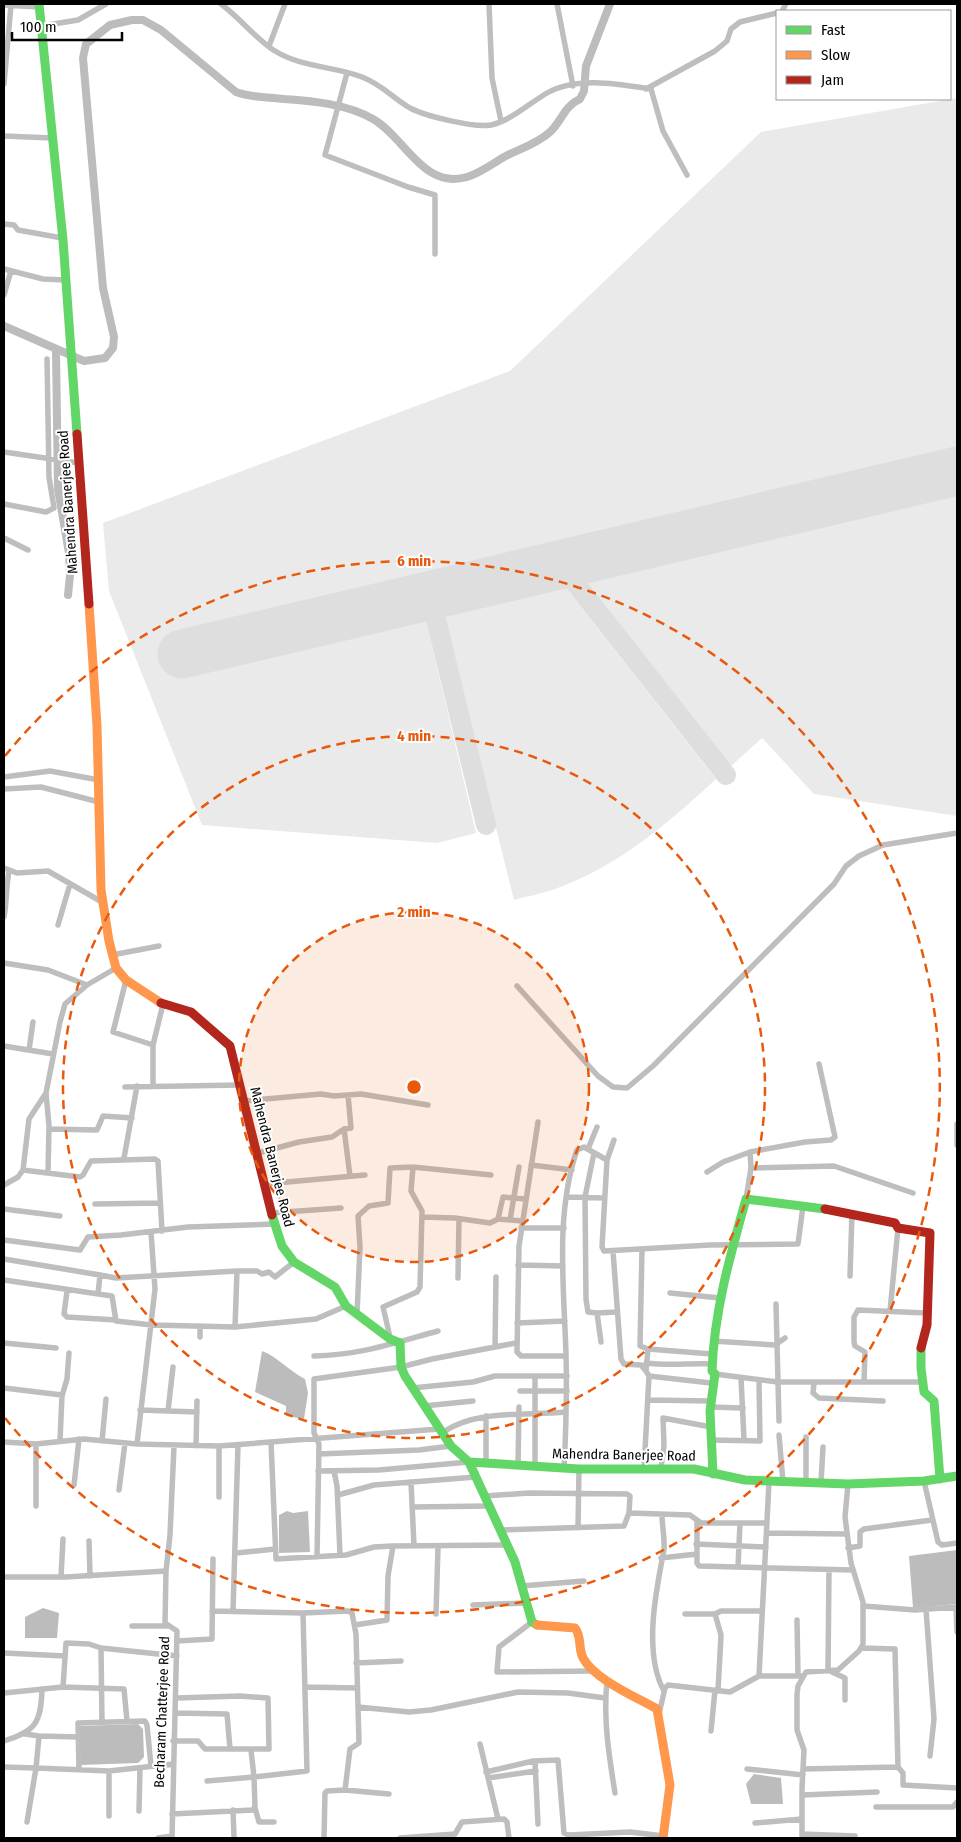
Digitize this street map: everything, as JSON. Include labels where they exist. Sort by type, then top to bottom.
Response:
[{"type":"street","points":[[41,28],[78,20],[106,4]]},
{"type":"street","points":[[221,4],[269,46],[304,64],[364,78],[387,90],[410,108],[419,112],[477,125],[493,125],[549,92],[581,84],[611,83],[646,89],[654,92],[663,131],[687,175]]},
{"type":"street","points":[[269,46],[285,4]]},
{"type":"street","points":[[489,4],[492,78],[501,121]]},
{"type":"street","points":[[557,4],[573,86]]},
{"type":"street","points":[[4,84],[7,5],[39,6]]},
{"type":"street","name":"Mahendra Banerjee Road","points":[[39,6],[66,280],[72,362],[99,780],[102,902],[112,955],[117,969]]},
{"type":"street","points":[[646,89],[714,51],[727,41],[731,29],[740,22],[776,13]]},
{"type":"street","points":[[347,73],[338,100],[326,155],[407,187],[435,195],[435,254]]},
{"type":"street","points":[[4,136],[52,138]]},
{"type":"street","points":[[4,224],[14,225],[18,230],[62,238]]},
{"type":"street","points":[[4,269],[43,279],[66,280]]},
{"type":"street","points":[[4,295],[11,271]]},
{"type":"street","points":[[4,504],[46,512],[54,508],[47,359]]},
{"type":"street","points":[[4,452],[79,463]]},
{"type":"street","points":[[4,538],[28,550]]},
{"type":"street","points":[[4,777],[50,771],[99,780]]},
{"type":"street","points":[[4,789],[41,787],[99,802]]},
{"type":"street","points":[[517,986],[598,1076],[613,1087],[627,1088],[653,1066],[834,884],[846,866],[870,849],[957,833]]},
{"type":"street","points":[[4,917],[8,900],[6,869],[24,873],[44,870],[102,902]]},
{"type":"street","points":[[58,925],[70,884]]},
{"type":"street","points":[[112,955],[159,946]]},
{"type":"street","points":[[4,962],[48,970],[87,985]]},
{"type":"street","points":[[48,1172],[49,1129],[46,1093],[65,1004],[87,985],[117,969],[126,980],[163,1004],[153,1045],[153,1086]]},
{"type":"street","points":[[126,980],[113,1032],[153,1045]]},
{"type":"street","name":"Mahendra Banerjee Road","points":[[163,1004],[191,1012],[230,1046],[258,1153],[271,1213],[282,1246],[294,1262],[334,1287],[346,1306],[390,1340],[400,1343]]},
{"type":"street","points":[[29,1050],[33,1022]]},
{"type":"street","points":[[4,1046],[53,1054]]},
{"type":"street","points":[[707,1172],[723,1162],[750,1152],[805,1142],[833,1140],[835,1135],[819,1064]]},
{"type":"street","points":[[125,1087],[240,1085]]},
{"type":"street","points":[[124,1158],[137,1086]]},
{"type":"street","points":[[4,1185],[14,1180],[23,1170],[29,1119],[46,1093]]},
{"type":"street","points":[[244,1101],[321,1094],[332,1096],[361,1094],[428,1105]]},
{"type":"street","points":[[258,1153],[300,1142],[332,1137],[344,1129],[351,1128],[348,1095]]},
{"type":"street","points":[[49,1129],[97,1130],[100,1128],[103,1116],[132,1118]]},
{"type":"street","points":[[538,1122],[521,1228],[518,1265],[517,1352],[521,1356],[566,1356]]},
{"type":"street","points":[[957,1124],[957,1145]]},
{"type":"street","points":[[588,1149],[597,1127]]},
{"type":"street","points":[[344,1129],[350,1176]]},
{"type":"street","points":[[614,1140],[607,1160],[603,1250],[798,1244],[802,1206]]},
{"type":"street","points":[[564,1468],[567,1376],[563,1266],[567,1197],[577,1150],[582,1147],[588,1149],[607,1160]]},
{"type":"street","points":[[713,1474],[711,1383],[714,1369],[713,1341],[720,1298],[746,1199],[751,1168],[750,1152]]},
{"type":"street","points":[[594,1153],[585,1197],[587,1310],[590,1314],[616,1312]]},
{"type":"street","points":[[23,1170],[82,1176],[91,1161],[124,1158],[157,1160],[162,1231]]},
{"type":"street","points":[[531,1165],[572,1170]]},
{"type":"street","points":[[751,1168],[834,1166],[913,1193]]},
{"type":"street","points":[[510,1220],[519,1167]]},
{"type":"street","points":[[357,1314],[360,1247],[358,1216],[368,1206],[388,1203],[390,1168],[413,1168],[492,1175]]},
{"type":"street","points":[[390,1340],[383,1307],[417,1292],[420,1287],[422,1217],[420,1205],[412,1191],[413,1168]]},
{"type":"street","points":[[265,1184],[365,1175]]},
{"type":"street","points":[[498,1219],[503,1197],[525,1199]]},
{"type":"street","points":[[567,1197],[604,1198]]},
{"type":"street","points":[[746,1199],[852,1214],[894,1223],[898,1228],[930,1233],[926,1313],[928,1325],[922,1345],[923,1382],[926,1395],[934,1401],[940,1480]]},
{"type":"street","points":[[95,1204],[160,1203]]},
{"type":"street","points":[[271,1213],[341,1208]]},
{"type":"street","points":[[4,1209],[60,1216]]},
{"type":"street","points":[[850,1276],[852,1214]]},
{"type":"street","points":[[422,1217],[490,1223],[498,1219],[522,1221]]},
{"type":"street","points":[[458,1278],[459,1219]]},
{"type":"street","points":[[4,1240],[80,1250],[88,1237],[211,1225],[274,1224]]},
{"type":"street","points":[[521,1228],[564,1228]]},
{"type":"street","points":[[890,1311],[898,1228]]},
{"type":"street","points":[[135,1444],[152,1325],[156,1276],[150,1232]]},
{"type":"street","points":[[642,1249],[640,1342],[642,1348],[712,1354]]},
{"type":"street","points":[[613,1251],[616,1312],[622,1362],[641,1365],[648,1373],[711,1383]]},
{"type":"street","points":[[4,1259],[116,1278],[237,1271],[257,1271],[262,1274],[269,1272],[275,1277],[294,1262]]},
{"type":"street","points":[[518,1265],[563,1266]]},
{"type":"street","points":[[235,1327],[237,1271]]},
{"type":"street","points":[[98,1294],[100,1275]]},
{"type":"street","points":[[495,1347],[496,1277]]},
{"type":"street","points":[[4,1280],[67,1291],[113,1296],[116,1320]]},
{"type":"street","points":[[67,1291],[64,1314],[67,1317],[116,1320],[152,1325],[235,1327],[316,1319],[346,1306]]},
{"type":"street","points":[[670,1293],[720,1298]]},
{"type":"street","points":[[776,1304],[775,1345],[779,1420]]},
{"type":"street","points":[[864,1382],[865,1352],[855,1346],[854,1342],[854,1317],[858,1310],[926,1313]]},
{"type":"street","points":[[597,1313],[601,1342]]},
{"type":"street","points":[[517,1323],[565,1321]]},
{"type":"street","points":[[200,1326],[200,1337]]},
{"type":"street","points":[[314,1356],[364,1352],[438,1331]]},
{"type":"street","points":[[713,1341],[775,1345],[784,1338]]},
{"type":"street","points":[[4,1343],[56,1348]]},
{"type":"street","points":[[400,1343],[401,1367],[412,1388],[451,1446],[469,1462],[515,1562],[532,1622],[540,1626],[576,1628],[579,1632],[582,1657],[593,1671],[607,1681],[653,1706],[658,1716],[670,1786],[664,1837],[630,1832],[566,1834],[562,1829],[558,1762],[556,1759],[535,1761],[487,1775]]},
{"type":"street","points":[[317,1557],[319,1454],[317,1438],[314,1433],[314,1379],[401,1367],[516,1343]]},
{"type":"street","points":[[644,1469],[648,1400],[646,1363],[648,1349]]},
{"type":"street","points":[[60,1441],[62,1396],[67,1379],[69,1353]]},
{"type":"street","points":[[646,1363],[663,1366],[681,1363],[714,1369],[741,1378],[778,1382],[923,1382]]},
{"type":"street","points":[[168,1411],[172,1367]]},
{"type":"street","points":[[412,1388],[473,1382],[495,1376],[567,1376]]},
{"type":"street","points":[[535,1376],[535,1466]]},
{"type":"street","points":[[741,1378],[744,1439]]},
{"type":"street","points":[[711,1440],[744,1439],[760,1441],[759,1380]]},
{"type":"street","points":[[814,1383],[813,1393],[819,1398],[884,1401]]},
{"type":"street","points":[[4,1388],[60,1394],[62,1396]]},
{"type":"street","points":[[520,1391],[567,1391]]},
{"type":"street","points":[[102,1441],[106,1399]]},
{"type":"street","points":[[424,1406],[473,1400]]},
{"type":"street","points":[[648,1400],[743,1408]]},
{"type":"street","points":[[196,1446],[197,1401]]},
{"type":"street","points":[[518,1466],[519,1407]]},
{"type":"street","points":[[140,1410],[197,1412]]},
{"type":"street","points":[[4,1442],[36,1444],[79,1439],[177,1446],[238,1445],[441,1430],[458,1423],[486,1416],[566,1412]]},
{"type":"street","points":[[486,1416],[486,1464]]},
{"type":"street","points":[[660,1468],[664,1446],[663,1418],[711,1427]]},
{"type":"street","points":[[780,1435],[783,1482]]},
{"type":"street","points":[[806,1437],[806,1483]]},
{"type":"street","points":[[74,1485],[79,1439]]},
{"type":"street","points":[[271,1442],[275,1549],[278,1559],[340,1556],[378,1547],[392,1546],[438,1547],[507,1544]]},
{"type":"street","points":[[119,1490],[124,1443]]},
{"type":"street","points":[[36,1444],[36,1506]]},
{"type":"street","points":[[233,1611],[238,1445]]},
{"type":"street","name":"Becharam Chatterjee Road","points":[[172,1837],[177,1641],[176,1629],[167,1626],[165,1623],[166,1571],[177,1446]]},
{"type":"street","points":[[219,1446],[219,1497]]},
{"type":"street","points":[[319,1454],[419,1450],[451,1446]]},
{"type":"street","points":[[821,1483],[823,1447]]},
{"type":"street","points":[[318,1472],[379,1470],[469,1462]]},
{"type":"street","name":"Mahendra Banerjee Road","points":[[469,1462],[580,1469],[694,1469],[713,1474],[769,1482],[848,1484],[940,1480],[957,1476]]},
{"type":"street","points":[[578,1528],[580,1469]]},
{"type":"street","points":[[334,1471],[338,1495],[340,1556]]},
{"type":"street","points":[[338,1495],[371,1485],[476,1477]]},
{"type":"street","points":[[924,1481],[939,1544],[957,1543]]},
{"type":"street","points":[[412,1482],[414,1546]]},
{"type":"street","points":[[759,1676],[769,1482]]},
{"type":"street","points":[[658,1716],[664,1691],[668,1685],[733,1691],[759,1676],[800,1676],[808,1672],[830,1671],[841,1668],[862,1648],[863,1606],[846,1534],[844,1510],[848,1484]]},
{"type":"street","points":[[484,1496],[529,1493],[627,1494],[630,1496],[629,1513],[624,1526],[500,1530]]},
{"type":"street","points":[[412,1507],[489,1506]]},
{"type":"street","points":[[629,1513],[690,1515],[698,1522],[767,1523]]},
{"type":"street","points":[[662,1515],[664,1546],[654,1598],[654,1641],[656,1673],[664,1691]]},
{"type":"street","points":[[848,1548],[860,1546],[862,1530],[932,1520]]},
{"type":"street","points":[[698,1522],[696,1544],[697,1563],[700,1566],[853,1570]]},
{"type":"street","points":[[738,1567],[740,1523]]},
{"type":"street","points":[[767,1533],[846,1534]]},
{"type":"street","points":[[61,1577],[63,1539]]},
{"type":"street","points":[[89,1541],[90,1576]]},
{"type":"street","points":[[696,1544],[766,1547]]},
{"type":"street","points":[[355,1625],[387,1620],[388,1576],[392,1546]]},
{"type":"street","points":[[436,1614],[438,1547]]},
{"type":"street","points":[[236,1553],[275,1549]]},
{"type":"street","points":[[661,1558],[697,1554]]},
{"type":"street","points":[[177,1641],[211,1640],[213,1559]]},
{"type":"street","points":[[829,1570],[830,1671]]},
{"type":"street","points":[[4,1577],[90,1576],[166,1571]]},
{"type":"street","points":[[521,1586],[584,1580]]},
{"type":"street","points":[[473,1606],[526,1603]]},
{"type":"street","points":[[863,1606],[926,1609],[957,1607],[957,1632]]},
{"type":"street","points":[[926,1609],[934,1719],[930,1756]]},
{"type":"street","points":[[212,1611],[304,1613],[349,1610],[355,1625],[359,1744],[350,1749],[344,1790]]},
{"type":"street","points":[[685,1614],[715,1614],[721,1611],[762,1611]]},
{"type":"street","points":[[206,1781],[307,1771],[304,1613]]},
{"type":"street","points":[[711,1731],[717,1690],[720,1635],[715,1614]]},
{"type":"street","points":[[797,1620],[800,1676],[797,1730],[804,1750],[802,1836],[855,1836]]},
{"type":"street","points":[[532,1622],[499,1647],[497,1672],[593,1671]]},
{"type":"street","points":[[132,1626],[167,1626]]},
{"type":"street","points":[[63,1687],[66,1643],[89,1644],[101,1648],[177,1656]]},
{"type":"street","points":[[101,1648],[102,1722]]},
{"type":"street","points":[[862,1648],[895,1649],[898,1767],[903,1773],[903,1785],[957,1788]]},
{"type":"street","points":[[4,1653],[65,1656]]},
{"type":"street","points":[[356,1663],[401,1661]]},
{"type":"street","points":[[830,1671],[845,1678],[845,1700]]},
{"type":"street","points":[[607,1681],[605,1698],[608,1748],[615,1794]]},
{"type":"street","points":[[4,1693],[63,1687],[125,1689],[127,1721]]},
{"type":"street","points":[[306,1687],[357,1688]]},
{"type":"street","points":[[4,1741],[25,1734],[34,1726],[37,1720],[42,1690]]},
{"type":"street","points":[[358,1707],[410,1712],[431,1710],[518,1692],[568,1693],[605,1698]]},
{"type":"street","points":[[173,1741],[197,1741],[205,1749],[269,1749],[268,1698],[240,1696],[176,1698]]},
{"type":"street","points":[[175,1713],[226,1714],[230,1750]]},
{"type":"street","points":[[79,1769],[78,1723],[127,1721],[146,1723],[150,1766]]},
{"type":"street","points":[[25,1734],[78,1737]]},
{"type":"street","points":[[27,1822],[39,1736]]},
{"type":"street","points":[[480,1744],[498,1820]]},
{"type":"street","points":[[251,1750],[254,1777],[254,1808],[259,1822],[274,1822]]},
{"type":"street","points":[[535,1761],[538,1824]]},
{"type":"street","points":[[4,1767],[108,1771],[173,1764]]},
{"type":"street","points":[[747,1769],[803,1772],[898,1767]]},
{"type":"street","points":[[138,1811],[140,1768]]},
{"type":"street","points":[[108,1771],[109,1816]]},
{"type":"street","points":[[487,1775],[536,1771]]},
{"type":"street","points":[[324,1838],[325,1793],[327,1791],[344,1790],[389,1794]]},
{"type":"street","points":[[802,1795],[877,1792]]},
{"type":"street","points":[[876,1807],[946,1807],[953,1806],[957,1802]]},
{"type":"street","points":[[172,1814],[254,1808]]},
{"type":"street","points":[[233,1810],[234,1838]]},
{"type":"street","points":[[400,1838],[455,1834],[462,1822],[504,1819],[507,1822],[510,1838]]},
{"type":"street","points":[[755,1823],[802,1819]]},
{"type":"street","points":[[158,1838],[172,1837]]},
{"type":"shaded area","points":[[957,98],[957,456],[178,644],[185,674],[425,616],[476,833],[437,843],[202,825],[109,591],[103,523],[510,371],[761,132]]},
{"type":"shaded area","points":[[957,488],[957,816],[814,794],[762,738],[729,768],[582,578]]},
{"type":"shaded area","points":[[562,583],[716,779],[660,828],[621,856],[578,880],[550,891],[514,900],[442,611]]},
{"type":"shaded area","points":[[262,1351],[305,1379],[308,1393],[304,1419],[286,1416],[286,1406],[255,1392]]},
{"type":"shaded area","points":[[287,1511],[293,1513],[308,1511],[310,1552],[279,1553],[279,1515]]},
{"type":"shaded area","points":[[957,1550],[957,1604],[913,1608],[909,1556]]},
{"type":"shaded area","points":[[43,1608],[59,1613],[57,1638],[25,1638],[25,1617]]},
{"type":"shaded area","points":[[138,1724],[143,1729],[144,1757],[138,1763],[80,1765],[80,1726]]},
{"type":"shaded area","points":[[754,1774],[781,1778],[783,1804],[751,1804],[746,1784]]},
{"type":"waterway","points":[[4,326],[84,361],[105,358],[113,348],[114,337],[103,288],[83,58],[86,44],[110,25],[132,20],[143,20],[161,30],[236,92],[254,96],[330,104],[363,114],[384,127],[426,169],[438,176],[452,179],[467,177],[477,173],[539,140],[554,128],[570,106],[580,99],[584,91],[586,66],[610,4]]},
{"type":"waterway","points":[[56,350],[58,489],[69,553],[70,575],[68,595]]},
{"type":"taxiway","points":[[579,559],[574,579],[575,583],[726,775]]},
{"type":"taxiway","points":[[545,568],[561,571],[575,583]]},
{"type":"taxiway","points":[[430,595],[486,825]]},
{"type":"runway","points":[[182,654],[957,471]]},
{"type":"traffic: fast","points":[[39,4],[63,240],[77,434]]},
{"type":"traffic: fast","points":[[713,1474],[710,1411],[715,1374],[712,1371],[713,1349],[719,1306],[746,1199],[825,1209]]},
{"type":"traffic: fast","points":[[272,1215],[282,1246],[294,1262],[335,1287],[346,1306],[390,1339],[400,1343],[401,1367],[405,1376],[451,1446],[469,1462],[515,1562],[532,1622],[537,1625]]},
{"type":"traffic: fast","points":[[921,1348],[924,1392],[934,1401],[940,1479]]},
{"type":"traffic: fast","points":[[469,1462],[579,1469],[694,1469],[745,1480],[848,1484],[924,1481],[957,1476]]},
{"type":"traffic: slow","points":[[89,604],[97,726],[101,890],[109,941],[116,968],[126,980],[161,1003]]},
{"type":"traffic: slow","points":[[537,1625],[575,1628],[583,1658],[588,1666],[616,1687],[657,1709],[670,1785],[663,1838]]},
{"type":"traffic: jam","points":[[77,434],[89,604]]},
{"type":"traffic: jam","points":[[161,1003],[191,1012],[230,1046],[272,1215]]},
{"type":"traffic: jam","points":[[825,1209],[895,1223],[898,1228],[930,1233],[927,1325],[921,1348]]}]
